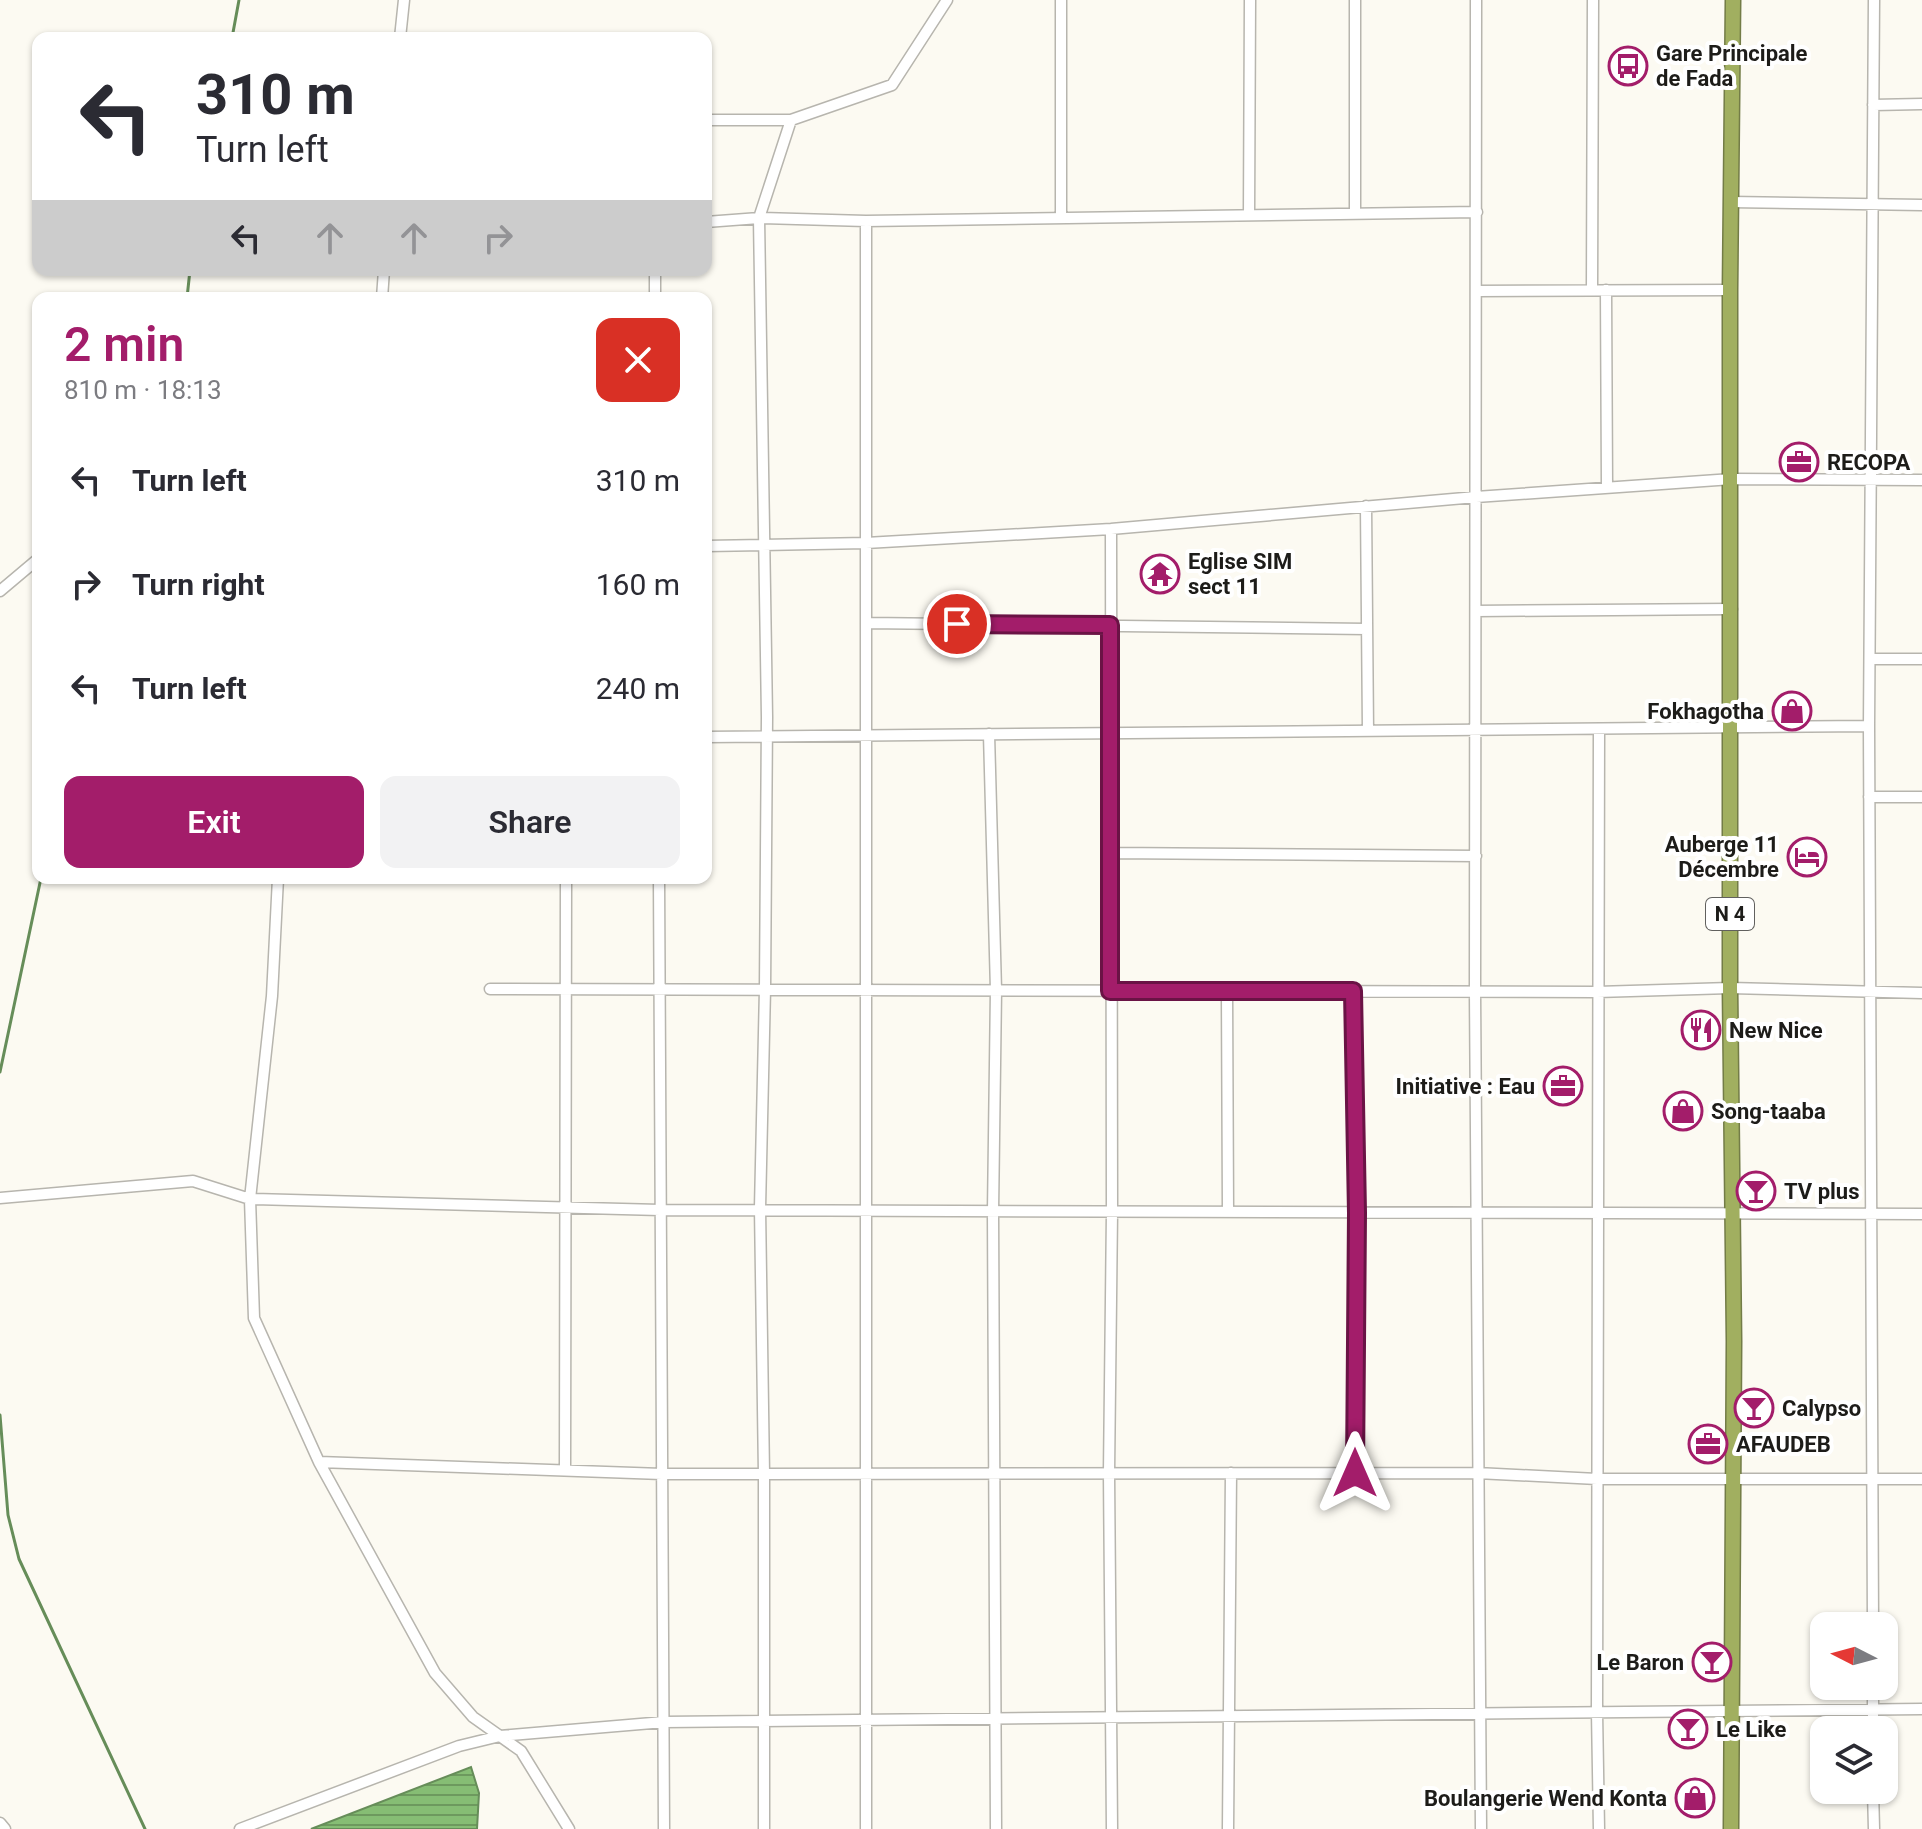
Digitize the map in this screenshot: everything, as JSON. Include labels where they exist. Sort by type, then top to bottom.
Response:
[{"type":"highway","name":"N 4","points":[[1731,1829],[1734,1214],[1730,988],[1730,202],[1733,0]]},
{"type":"street","points":[[401,32],[404,0]]},
{"type":"street","points":[[712,120],[791,120],[892,85],[947,0]]},
{"type":"street","points":[[1061,0],[1061,218]]},
{"type":"street","points":[[1249,215],[1250,0]]},
{"type":"street","points":[[1355,0],[1355,214]]},
{"type":"street","points":[[1476,0],[1475,992],[1481,1829]]},
{"type":"street","points":[[1592,290],[1593,0]]},
{"type":"street","points":[[1873,1612],[1869,726],[1874,0]]},
{"type":"street","points":[[1873,105],[1922,104]]},
{"type":"street","points":[[764,1829],[760,1208],[767,736],[759,218],[791,120]]},
{"type":"street","points":[[1730,202],[1922,205]]},
{"type":"street","points":[[712,222],[759,218],[866,221],[1477,212]]},
{"type":"street","points":[[866,221],[866,1829]]},
{"type":"street","points":[[1606,290],[1607,487]]},
{"type":"street","points":[[1477,291],[1730,290]]},
{"type":"street","points":[[712,546],[866,543],[1111,529],[1476,497],[1732,479],[1922,480]]},
{"type":"street","points":[[1366,506],[1368,731]]},
{"type":"street","points":[[1111,529],[1112,1212],[1109,1473],[1112,1829]]},
{"type":"street","points":[[0,591],[32,564]]},
{"type":"street","points":[[1476,611],[1732,609]]},
{"type":"street","points":[[866,623],[1367,629]]},
{"type":"street","points":[[1870,659],[1922,659]]},
{"type":"street","points":[[712,737],[1869,726]]},
{"type":"street","points":[[1599,729],[1599,1829]]},
{"type":"street","points":[[989,734],[996,990],[993,1212],[996,1829]]},
{"type":"street","points":[[1869,797],[1922,797]]},
{"type":"street","points":[[1110,853],[1476,856]]},
{"type":"street","points":[[278,884],[272,996],[250,1199],[254,1318],[319,1462],[435,1673],[473,1717],[521,1751],[569,1829]]},
{"type":"street","points":[[565,1470],[566,884]]},
{"type":"street","points":[[659,884],[664,1829]]},
{"type":"street","points":[[490,989],[1597,992],[1730,988],[1922,993]]},
{"type":"street","points":[[1227,991],[1228,1212]]},
{"type":"street","points":[[1353,991],[1357,1213],[1355,1473]]},
{"type":"street","points":[[0,1198],[193,1181],[250,1199],[660,1210],[1922,1214]]},
{"type":"street","points":[[319,1462],[662,1474],[1477,1473],[1597,1479],[1922,1479]]},
{"type":"street","points":[[1228,1829],[1231,1473]]},
{"type":"street","points":[[1873,1700],[1873,1716]]},
{"type":"street","points":[[240,1829],[459,1746],[500,1736],[664,1722],[1922,1709]]},
{"type":"street","points":[[1873,1804],[1874,1829]]},
{"type":"street","points":[[0,1823],[5,1829]]},
{"type":"shaded area","points":[[471,1767],[479,1793],[477,1829],[311,1829]]},
{"type":"waterway","points":[[233,32],[239,0]]},
{"type":"waterway","points":[[188,292],[189,276]]},
{"type":"waterway","points":[[0,1072],[40,884]]},
{"type":"waterway","points":[[0,1415],[8,1515],[19,1559],[145,1829]]},
{"type":"place","name":"Gare Principale de Fada","points":[[1628,66]]},
{"type":"place","name":"RECOPA","points":[[1799,462]]},
{"type":"place","name":"Eglise SIM sect 11","points":[[1160,574]]},
{"type":"place","name":"Fokhagotha","points":[[1792,711]]},
{"type":"place","name":"Auberge 11 Décembre","points":[[1807,857]]},
{"type":"place","name":"New Nice","points":[[1701,1030]]},
{"type":"place","name":"Initiative : Eau","points":[[1563,1086]]},
{"type":"place","name":"Song-taaba","points":[[1683,1111]]},
{"type":"place","name":"TV plus","points":[[1756,1191]]},
{"type":"place","name":"Calypso","points":[[1754,1408]]},
{"type":"place","name":"AFAUDEB","points":[[1708,1444]]},
{"type":"place","name":"Le Baron","points":[[1712,1662]]},
{"type":"place","name":"Le Like","points":[[1688,1729]]},
{"type":"place","name":"Boulangerie Wend Konta","points":[[1695,1798]]},
{"type":"route","points":[[957,624],[1110,625],[1110,991],[1353,991],[1357,1213],[1355,1473]]}]
